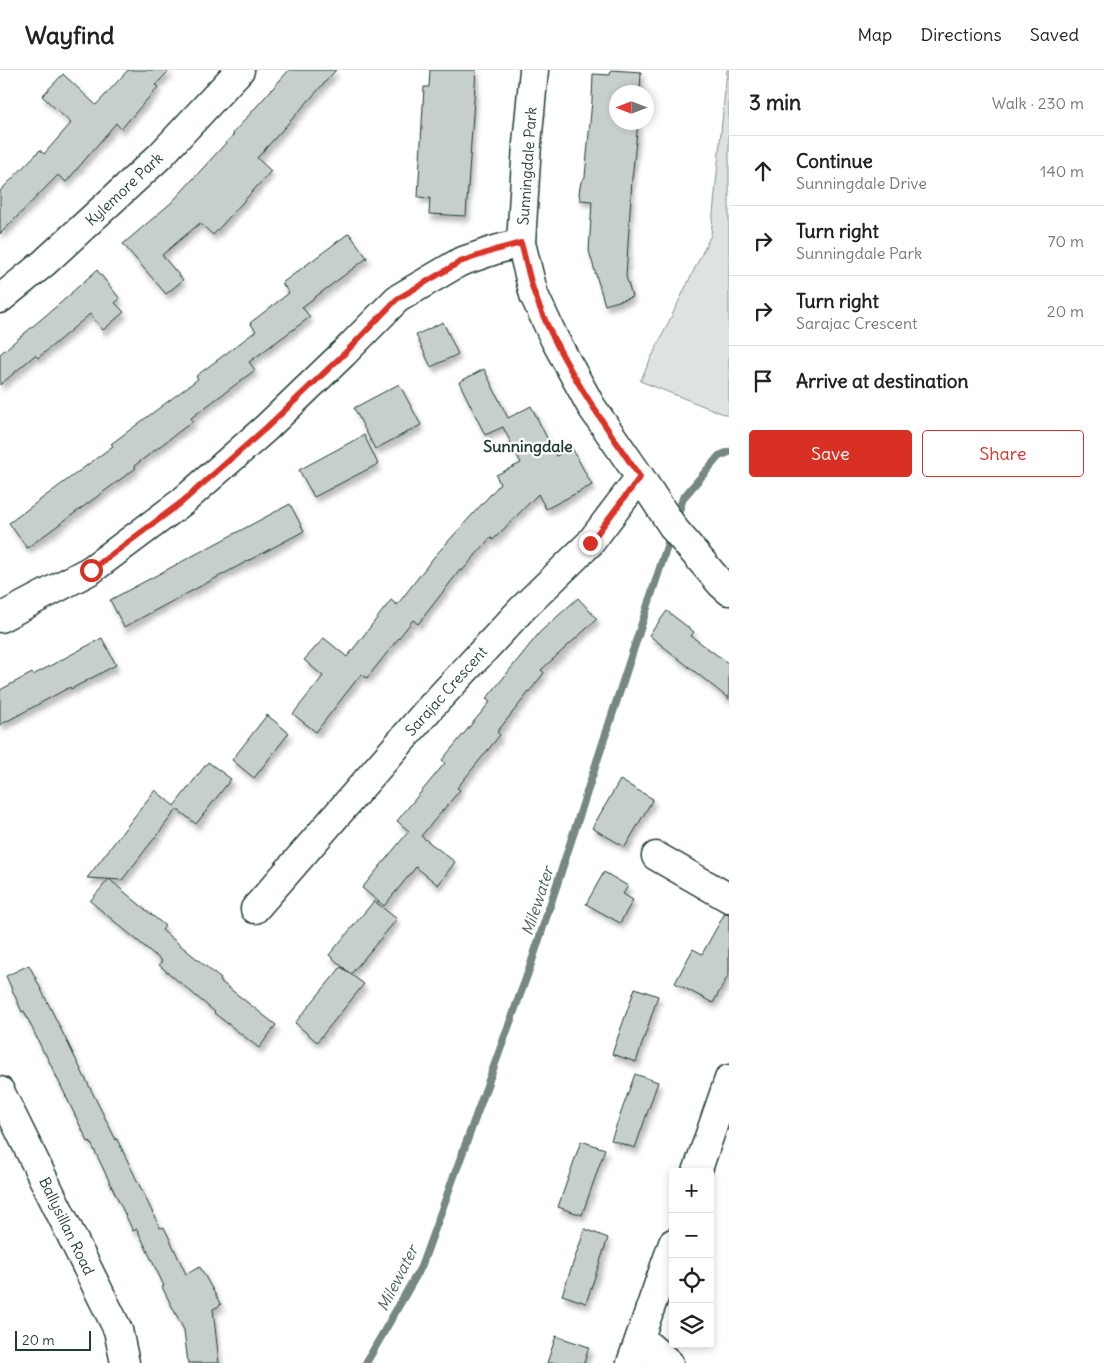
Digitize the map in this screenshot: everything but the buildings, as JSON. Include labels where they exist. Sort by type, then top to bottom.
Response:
[{"type":"street","name":"Kylemore Park","points":[[0,299],[44,263],[160,156],[240,70]]},
{"type":"street","name":"Sunningdale Park","points":[[534,70],[521,243],[534,295],[555,340],[591,406],[669,520],[721,584],[729,591]]},
{"type":"street","points":[[0,618],[91,570],[182,502],[266,428],[344,354],[397,299],[460,262],[521,243]]},
{"type":"street","name":"Sarajac Crescent","points":[[255,909],[429,709],[522,609],[590,543],[640,477]]},
{"type":"street","points":[[656,856],[729,898]]},
{"type":"street","points":[[698,1168],[729,1080]]},
{"type":"street","name":"Ballysillan Road","points":[[0,1091],[118,1330],[125,1363]]},
{"type":"street","points":[[669,1255],[636,1351],[669,1363]]},
{"type":"shaded area","points":[[727,70],[729,70],[729,416],[640,381],[711,235]]},
{"type":"waterway","name":"Milewater","points":[[676,521],[683,498],[719,456],[729,452]]},
{"type":"waterway","name":"Milewater","points":[[366,1363],[421,1267],[529,970],[671,534]]},
{"type":"district","name":"Sunningdale","points":[[528,446]]},
{"type":"route","points":[[91,570],[182,502],[266,428],[344,354],[397,299],[460,262],[521,243],[534,295],[555,340],[591,406],[640,477],[590,543]]}]
